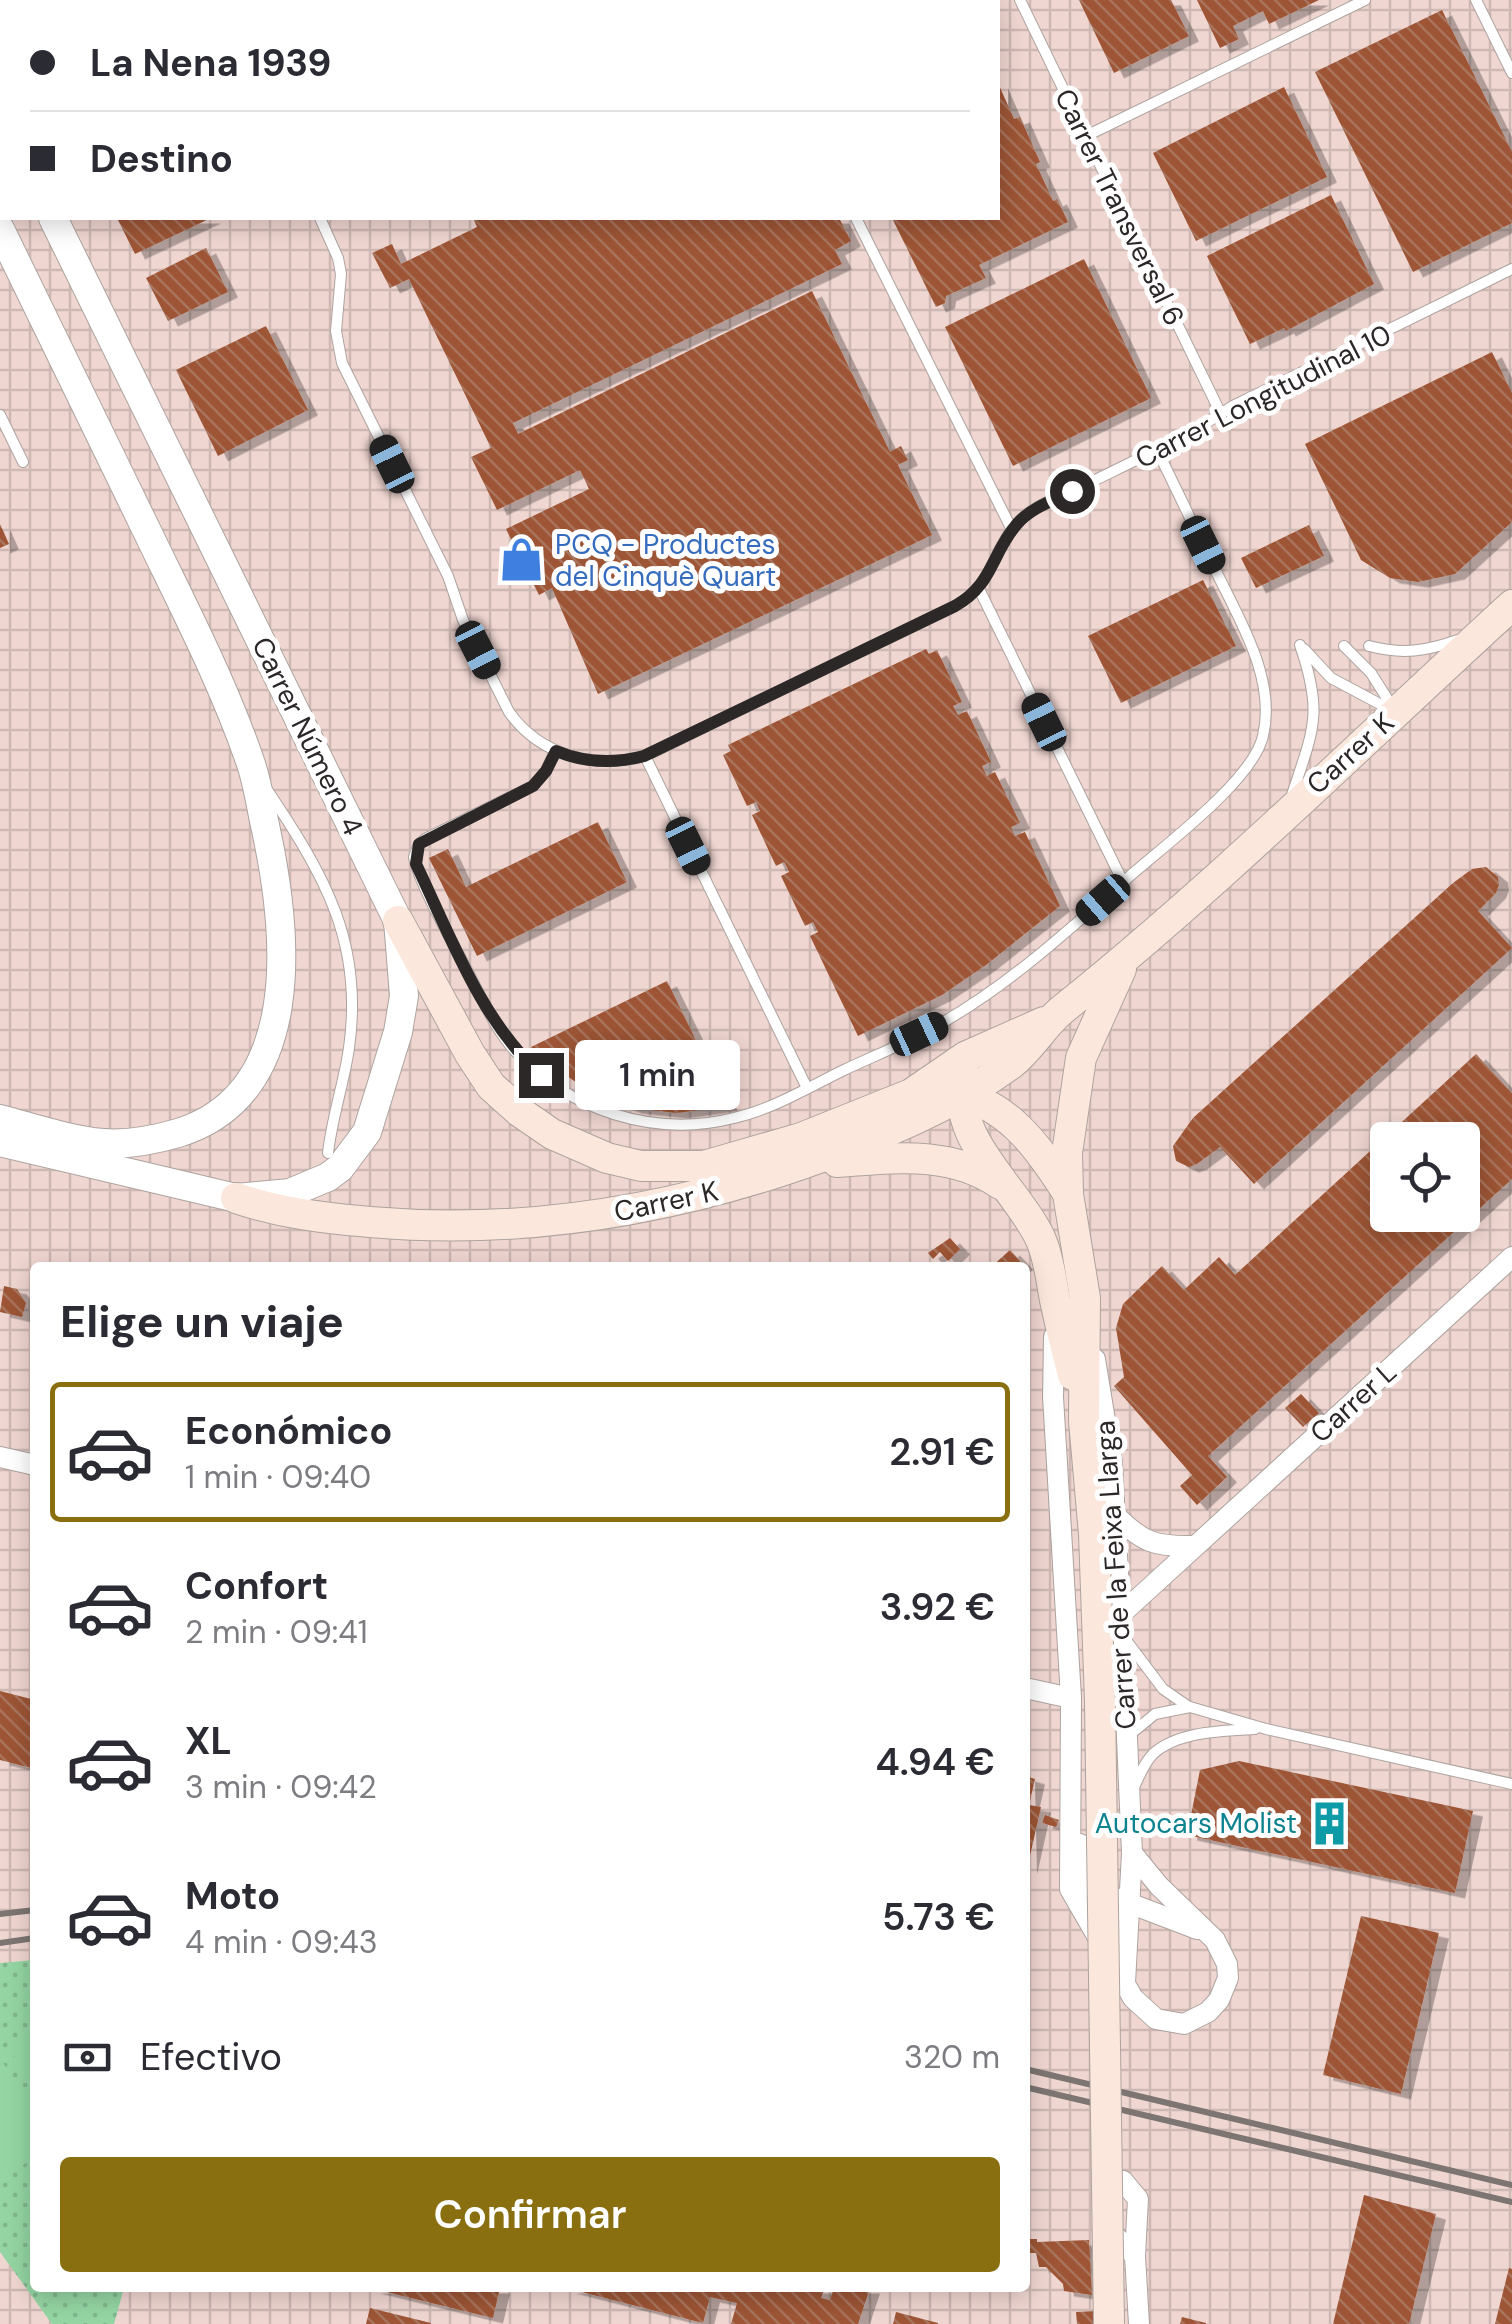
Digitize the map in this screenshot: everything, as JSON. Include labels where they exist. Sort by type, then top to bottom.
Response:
[{"type":"main road","name":"Carrer K","points":[[236,1198],[270,1209],[353,1220],[434,1226],[527,1223],[669,1203],[804,1164],[886,1133],[1014,1062],[1051,1019],[1126,958],[1512,605]]},
{"type":"main road","name":"Carrer K","points":[[398,920],[470,1054],[492,1086],[552,1134],[607,1158],[658,1167],[704,1166],[801,1138],[911,1094],[966,1056],[1051,1019]]},
{"type":"main road","name":"Carrer de la Feixa Llarga","points":[[1109,2324],[1100,1702],[1104,1524],[1084,1422],[1070,1299],[1068,1138],[1081,1058],[1126,958]]},
{"type":"main road","points":[[962,1094],[969,1078],[1003,1041]]},
{"type":"main road","name":"Carrer de la Feixa Llarga","points":[[911,1094],[962,1094],[1011,1119],[1028,1135],[1068,1194]]},
{"type":"main road","name":"Carrer de la Feixa Llarga","points":[[962,1094],[966,1125],[976,1146],[1021,1203],[1070,1299]]},
{"type":"main road","name":"Carrer de la Feixa Llarga","points":[[804,1164],[908,1157],[954,1162],[984,1174],[1021,1203]]},
{"type":"street","name":"Carrer Número 4","points":[[0,1142],[236,1198],[290,1193],[328,1178],[367,1132],[390,1063],[404,996],[398,920],[55,220]]},
{"type":"street","name":"Carrer Número 4","points":[[0,229],[212,665],[252,766],[282,914],[276,1023],[261,1064],[230,1104],[188,1130],[141,1142],[105,1144],[0,1119]]},
{"type":"street","name":"Carrer L","points":[[1120,1623],[1194,1546],[1512,1257]]},
{"type":"street","name":"Carrer de la Feixa Llarga","points":[[1070,1299],[1112,1463],[1104,1524],[1120,1623],[1132,1853],[1125,1985]]},
{"type":"street","name":"Carrer de la Feixa Llarga","points":[[1070,1299],[1053,1397],[1071,1698],[1070,1889],[1132,1998],[1156,2018],[1184,2024],[1197,2019],[1219,2000],[1228,1978],[1223,1950],[1132,1853]]},
{"type":"street","points":[[0,1456],[30,1464]]},
{"type":"street","points":[[1104,1524],[1169,1547],[1194,1546]]},
{"type":"street","points":[[1030,1689],[1071,1698]]},
{"type":"street","name":"Carrer de la Feixa Llarga","points":[[1071,1698],[1079,1729],[1080,1850],[1087,1887],[1196,1928],[1214,1940]]},
{"type":"street","points":[[1135,2256],[1139,2324]]},
{"type":"lane","name":"Carrer Transversal 6","points":[[1020,0],[1221,414]]},
{"type":"lane","points":[[1086,136],[1366,0]]},
{"type":"lane","points":[[1476,0],[1512,72]]},
{"type":"lane","points":[[321,220],[341,274],[336,331],[342,363],[448,576],[463,620],[509,712],[528,734],[556,751],[598,761],[644,756],[955,606],[979,590],[1123,882]]},
{"type":"lane","points":[[857,220],[1012,530]]},
{"type":"lane","name":"Carrer Longitudinal 10","points":[[979,590],[1012,530],[1036,508],[1512,269]]},
{"type":"lane","points":[[0,415],[24,462]]},
{"type":"lane","points":[[556,751],[533,786],[425,839],[416,851],[416,864],[500,1031],[528,1063],[572,1097],[632,1120],[670,1124],[731,1119],[762,1110],[938,1026],[1036,957],[1234,783],[1256,754],[1265,722],[1262,685],[1248,640],[1157,450]]},
{"type":"lane","points":[[1370,646],[1423,652],[1482,632]]},
{"type":"lane","points":[[1286,812],[1315,722],[1314,685],[1300,645],[1331,678],[1395,712]]},
{"type":"lane","points":[[1344,646],[1371,672],[1395,712]]},
{"type":"lane","points":[[644,756],[807,1088]]},
{"type":"lane","points":[[252,766],[314,860],[330,892],[346,952],[350,1032],[328,1153]]},
{"type":"lane","points":[[1120,1623],[1163,1688],[1190,1708],[1512,1784]]},
{"type":"lane","points":[[1126,1738],[1156,1714],[1190,1708]]},
{"type":"lane","points":[[1129,1800],[1153,1755],[1176,1742],[1219,1731],[1266,1729]]},
{"type":"shaded area","points":[[1000,0],[1512,0],[1512,2324],[0,2324],[0,220],[1000,220]]},
{"type":"green space","points":[[30,1960],[30,2292],[123,2292],[114,2324],[52,2324],[0,2252],[0,1963]]},
{"type":"green space","points":[[30,2030],[30,2077],[7,2047]]},
{"type":"green space","points":[[0,2059],[30,2099],[30,2160],[7,2177],[0,2167]]},
{"type":"building","points":[[1079,0],[1171,0],[1189,36],[1114,73]]},
{"type":"building","points":[[1197,0],[1319,0],[1269,24],[1263,11],[1233,26],[1239,39],[1220,48]]},
{"type":"building","points":[[1442,10],[1512,152],[1512,223],[1413,272],[1315,72]]},
{"type":"building","points":[[1284,87],[1327,177],[1196,241],[1153,153]]},
{"type":"building","points":[[1000,88],[1014,119],[1020,117],[1040,162],[1036,164],[1068,222],[979,265],[986,278],[946,296],[945,303],[936,307],[893,220],[1000,220]]},
{"type":"building","points":[[1331,195],[1374,284],[1286,331],[1284,328],[1250,344],[1207,256]]},
{"type":"building","points":[[118,220],[207,220],[135,254]]},
{"type":"building","points":[[474,220],[840,220],[851,241],[835,250],[842,264],[513,423],[518,434],[812,291],[890,452],[901,446],[908,460],[898,465],[932,535],[598,694],[552,588],[539,595],[506,529],[589,489],[580,470],[497,510],[471,457],[491,448],[409,279],[390,288],[372,253],[392,244],[401,264],[477,227]]},
{"type":"building","points":[[206,248],[228,292],[168,321],[146,278]]},
{"type":"building","points":[[1084,259],[1151,398],[1013,466],[945,327]]},
{"type":"building","points":[[266,326],[308,410],[218,456],[176,370]]},
{"type":"building","points":[[1492,352],[1512,393],[1512,522],[1455,574],[1418,582],[1390,578],[1361,560],[1305,444]]},
{"type":"building","points":[[0,524],[9,544],[0,548]]},
{"type":"building","points":[[1309,525],[1324,556],[1256,588],[1241,558]]},
{"type":"building","points":[[1203,580],[1236,646],[1121,703],[1088,636]]},
{"type":"building","points":[[926,649],[929,654],[937,650],[962,702],[953,706],[958,715],[967,711],[991,762],[982,766],[987,776],[995,772],[1020,823],[1011,827],[1015,836],[1025,832],[1060,906],[942,995],[858,1036],[810,936],[818,932],[813,922],[805,926],[781,876],[789,872],[787,867],[784,862],[776,866],[752,815],[760,811],[756,802],[747,806],[723,755],[731,751],[728,745]]},
{"type":"building","points":[[598,822],[627,882],[477,956],[429,858],[448,849],[466,887]]},
{"type":"building","points":[[1486,867],[1498,877],[1499,885],[1478,911],[1512,948],[1254,1184],[1220,1147],[1189,1167],[1176,1161],[1173,1146],[1193,1118],[1453,883],[1472,869]]},
{"type":"building","points":[[667,981],[728,1106],[677,1113],[632,1108],[588,1090],[547,1063],[531,1047]]},
{"type":"building","points":[[1476,1054],[1512,1093],[1512,1179],[1480,1208],[1480,1122],[1402,1122]]},
{"type":"building","points":[[1370,1151],[1370,1232],[1454,1232],[1208,1456],[1227,1477],[1197,1505],[1180,1486],[1192,1475],[1114,1386],[1124,1377],[1116,1328],[1123,1304],[1162,1266],[1184,1290],[1219,1257],[1235,1275]]},
{"type":"building","points":[[950,1238],[960,1249],[948,1261],[940,1252],[933,1259],[928,1253]]},
{"type":"building","points":[[1010,1250],[1021,1262],[997,1262]]},
{"type":"building","points":[[4,1286],[17,1289],[26,1303],[22,1317],[0,1312]]},
{"type":"building","points":[[1301,1394],[1319,1413],[1303,1427],[1285,1408]]},
{"type":"building","points":[[0,1691],[30,1699],[30,1768],[0,1760]]},
{"type":"building","name":"Autocars Molist","points":[[1239,1761],[1473,1811],[1455,1893],[1187,1835],[1200,1770]]},
{"type":"building","points":[[1030,1805],[1041,1807],[1030,1856]]},
{"type":"building","points":[[1045,1815],[1059,1820],[1056,1827],[1042,1823]]},
{"type":"building","points":[[1361,1916],[1439,1933],[1401,2094],[1323,2075]]},
{"type":"building","points":[[1364,2195],[1436,2214],[1409,2324],[1333,2324]]},
{"type":"building","points":[[1030,2239],[1089,2240],[1092,2295],[1064,2291],[1063,2284],[1046,2267],[1039,2267],[1036,2253],[1030,2253]]},
{"type":"building","points":[[1509,2268],[1512,2324],[1495,2324]]},
{"type":"building","points":[[386,2292],[499,2292],[493,2318]]},
{"type":"building","points":[[582,2292],[823,2292],[821,2298],[830,2300],[833,2292],[869,2292],[858,2324],[731,2324],[737,2303],[710,2297],[703,2323]]},
{"type":"building","points":[[370,2308],[431,2323],[431,2324],[366,2324]]},
{"type":"building","points":[[1097,2311],[1097,2324],[1077,2324],[1076,2312]]},
{"type":"building","points":[[896,2312],[938,2323],[938,2324],[893,2324]]},
{"type":"building","points":[[1182,2317],[1206,2323],[1206,2324],[1180,2324]]},
{"type":"railway","points":[[0,1914],[30,1911]]},
{"type":"railway","points":[[0,1943],[30,1939]]},
{"type":"railway","points":[[1030,2070],[1512,2185]]},
{"type":"railway","points":[[1030,2088],[1512,2202]]},
{"type":"place","name":"PCQ - Productes del Cinquè Quart","points":[[522,560]]},
{"type":"place","name":"Autocars Molist","points":[[1330,1823]]},
{"type":"route","points":[[541,1075],[516,1052],[488,1012],[416,864],[414,857],[419,844],[533,786],[556,751],[612,762],[644,756],[955,606],[985,582],[1004,540],[1018,522],[1036,508],[1072,491]]}]
